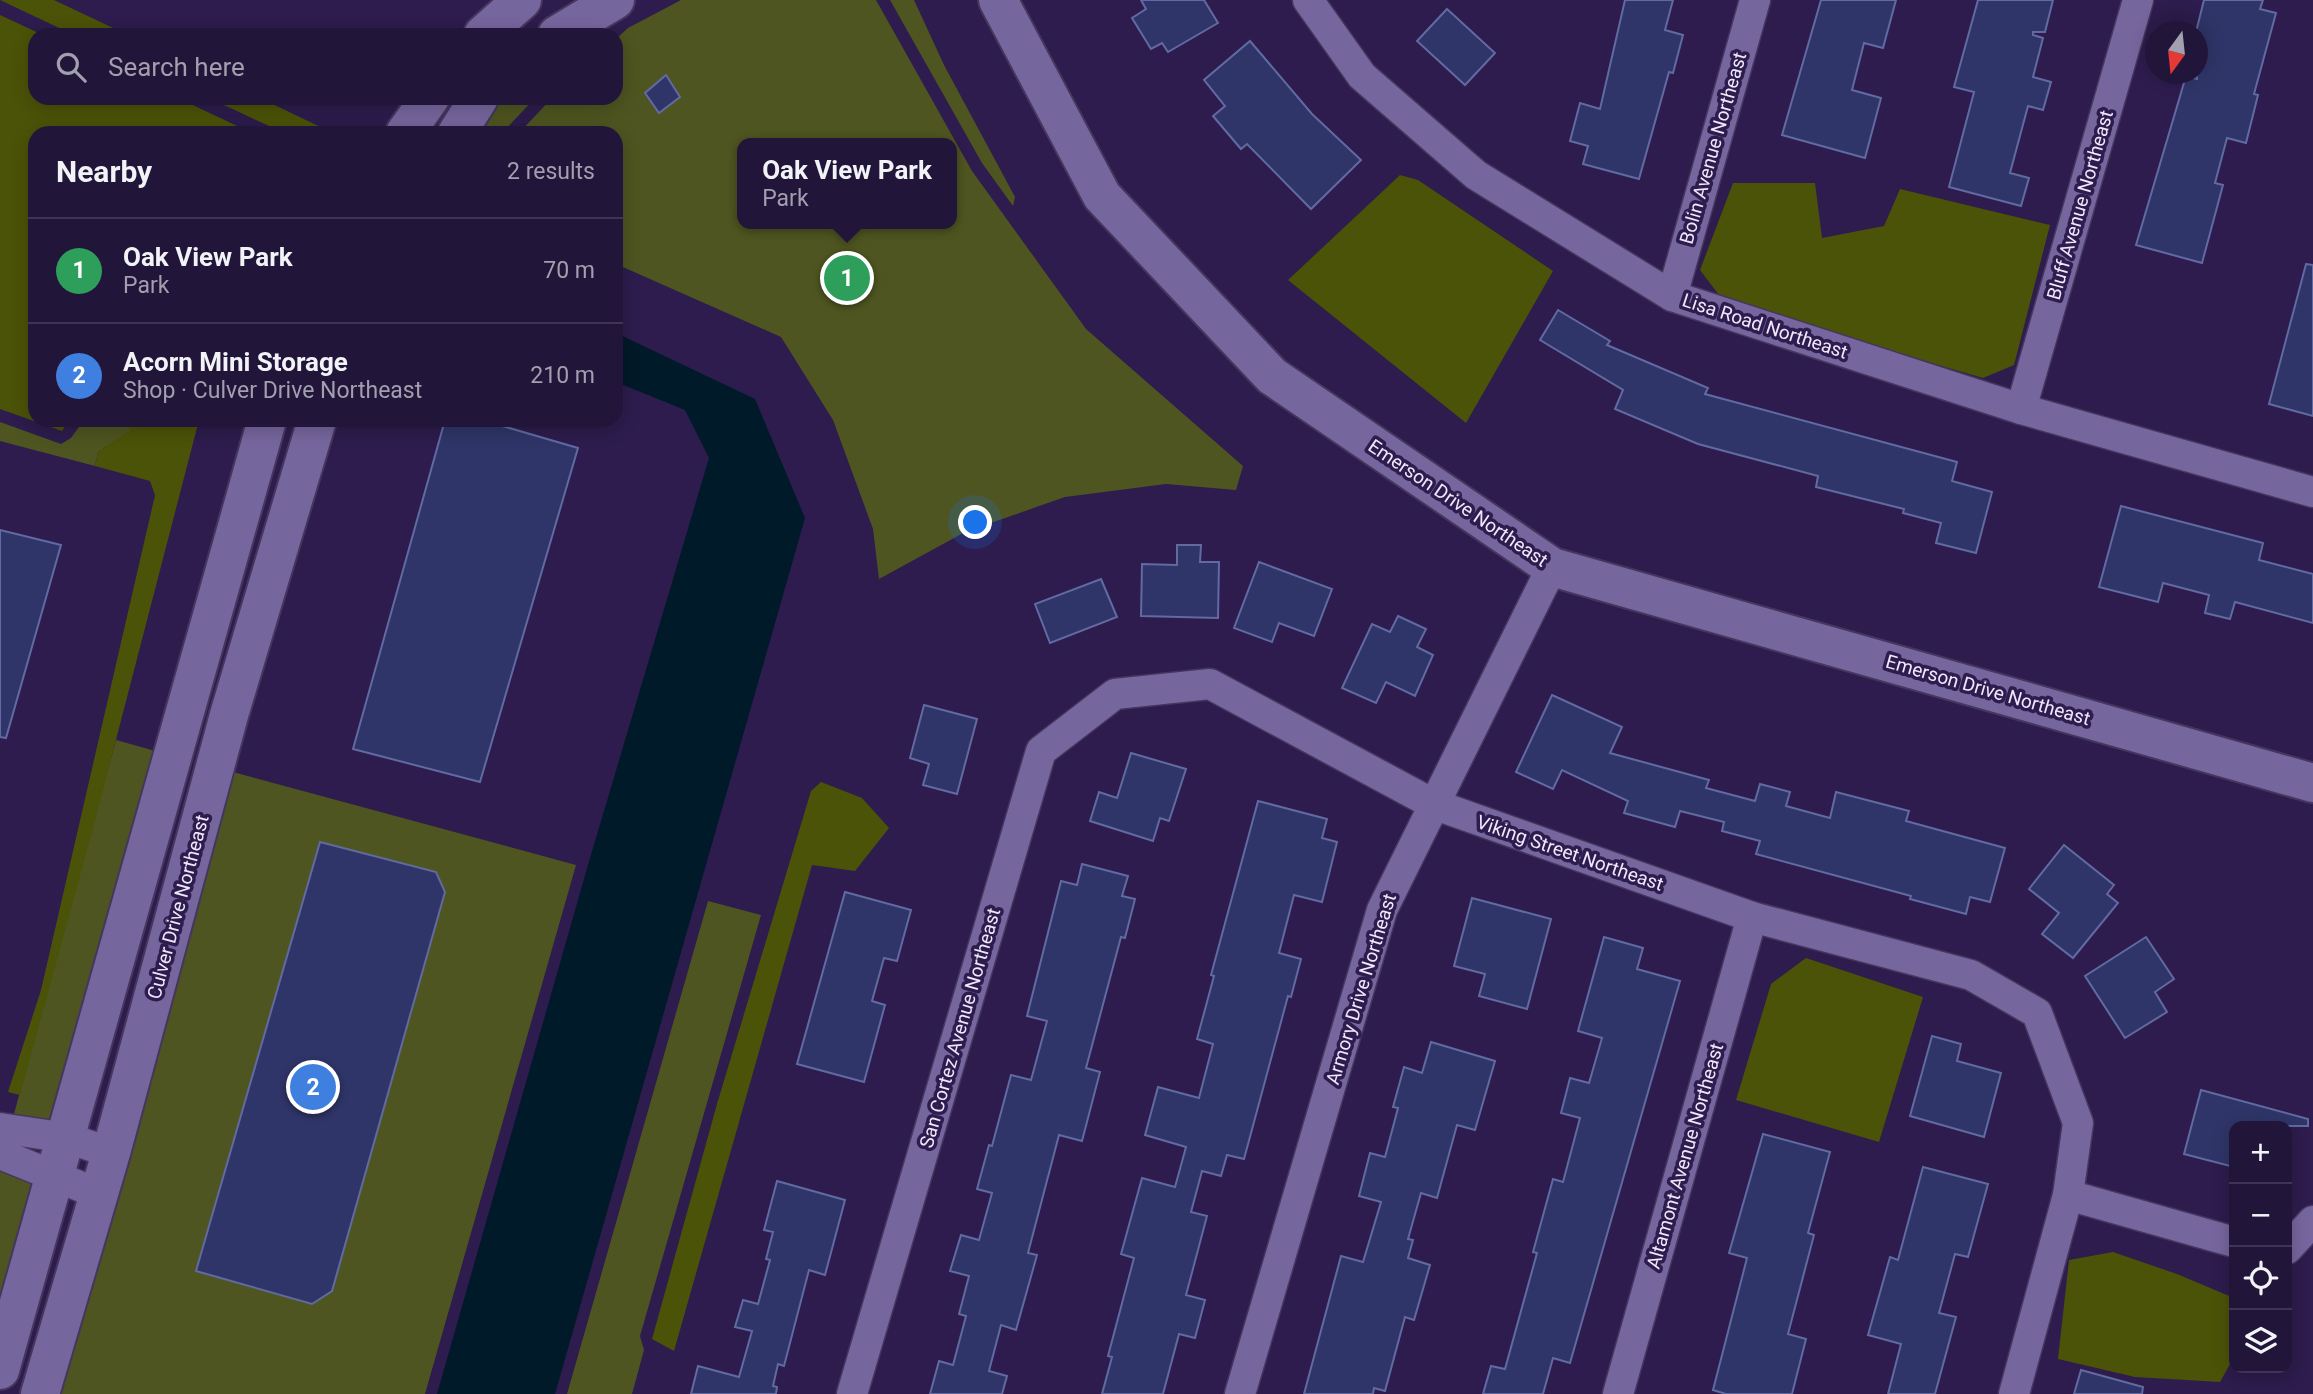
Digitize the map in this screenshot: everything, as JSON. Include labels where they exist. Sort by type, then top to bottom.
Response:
[{"type":"street","points":[[491,28],[522,0]]},
{"type":"street","points":[[569,28],[615,0]]},
{"type":"street","name":"Emerson Drive Northeast","points":[[998,0],[1102,196],[1272,376],[1552,567],[2313,783]]},
{"type":"street","name":"Lisa Road Northeast","points":[[1308,0],[1362,76],[1476,175],[1672,296],[2021,409],[2313,492]]},
{"type":"street","name":"Bolin Avenue Northeast","points":[[1672,296],[1755,0]]},
{"type":"street","name":"Bluff Avenue Northeast","points":[[2021,409],[2138,0]]},
{"type":"street","points":[[410,126],[424,105]]},
{"type":"street","points":[[461,126],[475,105]]},
{"type":"street","points":[[0,1370],[68,1138],[265,427]]},
{"type":"street","name":"Culver Drive Northeast","points":[[40,1394],[111,1153],[229,715],[315,427]]},
{"type":"street","name":"Armory Drive Northeast","points":[[1240,1394],[1382,910],[1552,567]]},
{"type":"street","name":"Viking Street Northeast","points":[[1115,694],[1210,684],[1433,804],[1752,918],[1971,975],[2037,1013],[2078,1123],[2068,1195]]},
{"type":"street","name":"San Cortez Avenue Northeast","points":[[852,1394],[1041,751],[1115,694]]},
{"type":"street","name":"Altamont Avenue Northeast","points":[[1618,1394],[1752,918]]},
{"type":"street","points":[[0,1128],[68,1138],[111,1153]]},
{"type":"street","points":[[0,1154],[99,1194]]},
{"type":"street","points":[[2014,1394],[2068,1195],[2229,1241]]},
{"type":"street","points":[[2289,1247],[2313,1221]]},
{"type":"green space","points":[[0,0],[54,0],[113,28],[59,28]]},
{"type":"green space","points":[[681,0],[876,0],[953,138],[737,138],[737,229],[957,229],[957,144],[972,171],[1086,329],[1243,466],[1236,490],[1166,484],[1065,497],[965,532],[879,579],[873,529],[833,420],[781,337],[623,267],[623,126],[526,126],[545,105],[623,105],[623,33]]},
{"type":"green space","points":[[890,0],[914,0],[944,65],[1015,197],[1013,206],[982,163]]},
{"type":"green space","points":[[0,15],[28,28],[28,105],[193,105],[237,126],[28,126],[28,419],[0,409]]},
{"type":"green space","points":[[224,105],[275,105],[318,126],[269,126]]},
{"type":"green space","points":[[492,105],[528,105],[509,126],[478,126]]},
{"type":"green space","points":[[1400,175],[1418,180],[1553,271],[1466,423],[1288,280]]},
{"type":"green space","points":[[1733,183],[1815,183],[1822,238],[1884,226],[1900,189],[2050,225],[2014,365],[1983,378],[1725,303],[1700,270]]},
{"type":"green space","points":[[0,422],[61,444],[71,438],[79,427],[128,427],[132,430],[98,452],[95,466],[0,441]]},
{"type":"green space","points":[[127,427],[197,427],[92,832],[20,1095],[8,1092],[41,990],[155,495],[150,481],[95,466],[98,452],[131,430]]},
{"type":"green space","points":[[116,740],[159,752],[58,1121],[14,1114]]},
{"type":"green space","points":[[229,771],[576,865],[425,1394],[55,1394]]},
{"type":"green space","points":[[821,782],[862,798],[889,828],[855,871],[812,865],[674,1351],[652,1339],[717,1104],[811,791]]},
{"type":"green space","points":[[708,901],[761,915],[640,1336],[644,1350],[632,1394],[567,1394]]},
{"type":"green space","points":[[1806,958],[1923,997],[1879,1142],[1736,1100],[1771,984]]},
{"type":"green space","points":[[0,1171],[38,1185],[0,1319]]},
{"type":"green space","points":[[2113,1252],[2229,1296],[2229,1366],[2220,1382],[2135,1377],[2058,1359],[2069,1260]]},
{"type":"water","points":[[623,336],[755,399],[805,518],[555,1394],[437,1394],[590,858],[709,458],[685,410],[623,385]]},
{"type":"building","points":[[1141,0],[1204,0],[1218,23],[1168,52],[1162,43],[1151,49],[1132,18],[1146,9]]},
{"type":"building","points":[[1625,0],[1673,0],[1665,30],[1683,35],[1673,73],[1669,72],[1639,179],[1583,164],[1588,146],[1570,141],[1580,103],[1600,109]]},
{"type":"building","points":[[1821,0],[1896,0],[1883,48],[1864,43],[1852,90],[1881,98],[1865,158],[1782,135]]},
{"type":"building","points":[[1978,0],[2053,0],[2045,32],[2033,32],[2033,35],[2043,38],[2033,77],[2051,82],[2043,110],[2028,106],[2010,173],[2029,178],[2021,206],[1949,187],[1974,92],[1954,87]]},
{"type":"building","points":[[2204,0],[2263,0],[2260,9],[2276,13],[2254,94],[2258,95],[2246,143],[2227,138],[2215,183],[2223,185],[2202,263],[2136,245],[2184,84],[2208,84],[2208,21],[2199,21]]},
{"type":"building","points":[[1447,9],[1495,53],[1465,85],[1417,41]]},
{"type":"building","points":[[1250,41],[1312,114],[1361,160],[1311,209],[1247,144],[1241,149],[1213,116],[1225,106],[1204,80]]},
{"type":"building","points":[[666,75],[680,97],[659,113],[645,93]]},
{"type":"building","points":[[2306,264],[2313,265],[2313,416],[2269,404]]},
{"type":"building","points":[[1558,310],[1610,341],[1607,345],[1708,388],[1705,394],[1957,462],[1952,481],[1992,492],[1976,553],[1936,543],[1941,523],[1903,513],[1904,509],[1816,487],[1818,476],[1698,444],[1615,409],[1623,390],[1540,340]]},
{"type":"building","points":[[443,427],[506,427],[578,448],[480,782],[353,749]]},
{"type":"building","points":[[2121,506],[2263,543],[2259,560],[2313,574],[2313,623],[2235,602],[2230,619],[2205,613],[2209,595],[2163,583],[2158,602],[2099,587]]},
{"type":"building","points":[[0,530],[61,545],[6,738],[0,737]]},
{"type":"building","points":[[1177,545],[1201,545],[1200,562],[1219,562],[1218,618],[1141,616],[1142,564],[1177,565]]},
{"type":"building","points":[[1259,562],[1332,589],[1314,636],[1279,623],[1272,642],[1234,628]]},
{"type":"building","points":[[1101,579],[1117,617],[1050,643],[1035,604]]},
{"type":"building","points":[[1398,616],[1426,629],[1417,647],[1433,655],[1415,696],[1386,682],[1376,703],[1342,688],[1372,624],[1390,632]]},
{"type":"building","points":[[1552,695],[1622,727],[1610,753],[1709,780],[1706,788],[1755,801],[1760,784],[1790,792],[1786,806],[1830,818],[1836,792],[1909,811],[1906,821],[2005,848],[1990,902],[1970,897],[1966,914],[1910,899],[1911,896],[1756,854],[1760,841],[1722,831],[1724,822],[1680,811],[1675,827],[1624,813],[1628,801],[1562,770],[1553,789],[1516,772]]},
{"type":"building","points":[[924,705],[977,719],[957,794],[923,785],[929,764],[910,758]]},
{"type":"building","points":[[1131,753],[1186,769],[1169,821],[1160,818],[1153,841],[1090,821],[1099,792],[1117,798]]},
{"type":"building","points":[[1258,801],[1327,819],[1322,838],[1337,842],[1322,902],[1294,895],[1279,953],[1301,959],[1291,997],[1288,996],[1244,1159],[1227,1155],[1221,1176],[1202,1171],[1191,1212],[1207,1216],[1186,1295],[1205,1300],[1195,1338],[1179,1334],[1163,1394],[1102,1394],[1112,1357],[1108,1356],[1134,1258],[1121,1254],[1142,1178],[1175,1187],[1186,1147],[1145,1135],[1158,1087],[1199,1098],[1213,1044],[1197,1039],[1214,976],[1211,975]]},
{"type":"building","points":[[320,842],[436,872],[445,892],[332,1291],[312,1304],[196,1271]]},
{"type":"building","points":[[2064,845],[2114,885],[2107,894],[2118,903],[2073,958],[2042,934],[2059,913],[2029,889]]},
{"type":"building","points":[[1082,864],[1128,876],[1122,896],[1135,899],[1125,938],[1121,937],[1086,1068],[1100,1072],[1082,1141],[1059,1135],[1028,1253],[1037,1255],[1016,1330],[1001,1325],[989,1371],[1007,1376],[1002,1394],[930,1394],[939,1361],[953,1365],[966,1316],[959,1314],[969,1276],[950,1271],[961,1235],[979,1240],[992,1193],[977,1189],[989,1145],[992,1146],[1011,1075],[1031,1080],[1047,1021],[1027,1016],[1061,881],[1077,885]]},
{"type":"building","points":[[845,892],[911,910],[897,961],[884,958],[872,1001],[885,1005],[864,1082],[797,1064]]},
{"type":"building","points":[[1472,898],[1551,919],[1527,1009],[1479,996],[1485,974],[1454,966]]},
{"type":"building","points":[[1604,937],[1643,948],[1637,969],[1680,981],[1570,1363],[1553,1358],[1543,1394],[1483,1394],[1491,1366],[1505,1369],[1537,1253],[1533,1252],[1553,1179],[1563,1182],[1580,1118],[1561,1113],[1570,1078],[1589,1083],[1602,1038],[1578,1031]]},
{"type":"building","points":[[2146,937],[2174,979],[2155,992],[2167,1012],[2125,1038],[2085,976]]},
{"type":"building","points":[[1932,1036],[1961,1044],[1957,1061],[2001,1073],[1984,1137],[1910,1116]]},
{"type":"building","points":[[1431,1042],[1495,1061],[1475,1130],[1457,1125],[1437,1198],[1421,1193],[1408,1239],[1413,1240],[1408,1258],[1430,1265],[1414,1320],[1405,1317],[1385,1391],[1374,1388],[1373,1394],[1304,1394],[1341,1256],[1363,1262],[1381,1202],[1359,1196],[1370,1153],[1385,1157],[1398,1108],[1393,1107],[1404,1067],[1422,1073]]},
{"type":"building","points":[[2201,1090],[2308,1119],[2308,1126],[2292,1126],[2292,1121],[2229,1121],[2229,1166],[2184,1154]]},
{"type":"building","points":[[1763,1134],[1830,1152],[1808,1233],[1814,1235],[1788,1334],[1806,1339],[1792,1394],[1726,1394],[1713,1390],[1747,1258],[1729,1253]]},
{"type":"building","points":[[1923,1167],[1988,1184],[1968,1257],[1955,1254],[1939,1313],[1956,1317],[1935,1394],[1888,1394],[1901,1344],[1868,1335],[1890,1257],[1898,1260]]},
{"type":"building","points":[[777,1181],[845,1200],[825,1275],[809,1270],[784,1366],[778,1364],[773,1386],[777,1387],[776,1394],[691,1394],[698,1366],[739,1377],[752,1331],[735,1327],[743,1300],[758,1304],[770,1260],[766,1259],[773,1232],[764,1230]]},
{"type":"building","points":[[2081,1370],[2143,1387],[2142,1394],[2074,1394]]},
{"type":"place","name":"Oak View Park","points":[[847,278]]},
{"type":"place","name":"Acorn Mini Storage","points":[[313,1087]]}]
